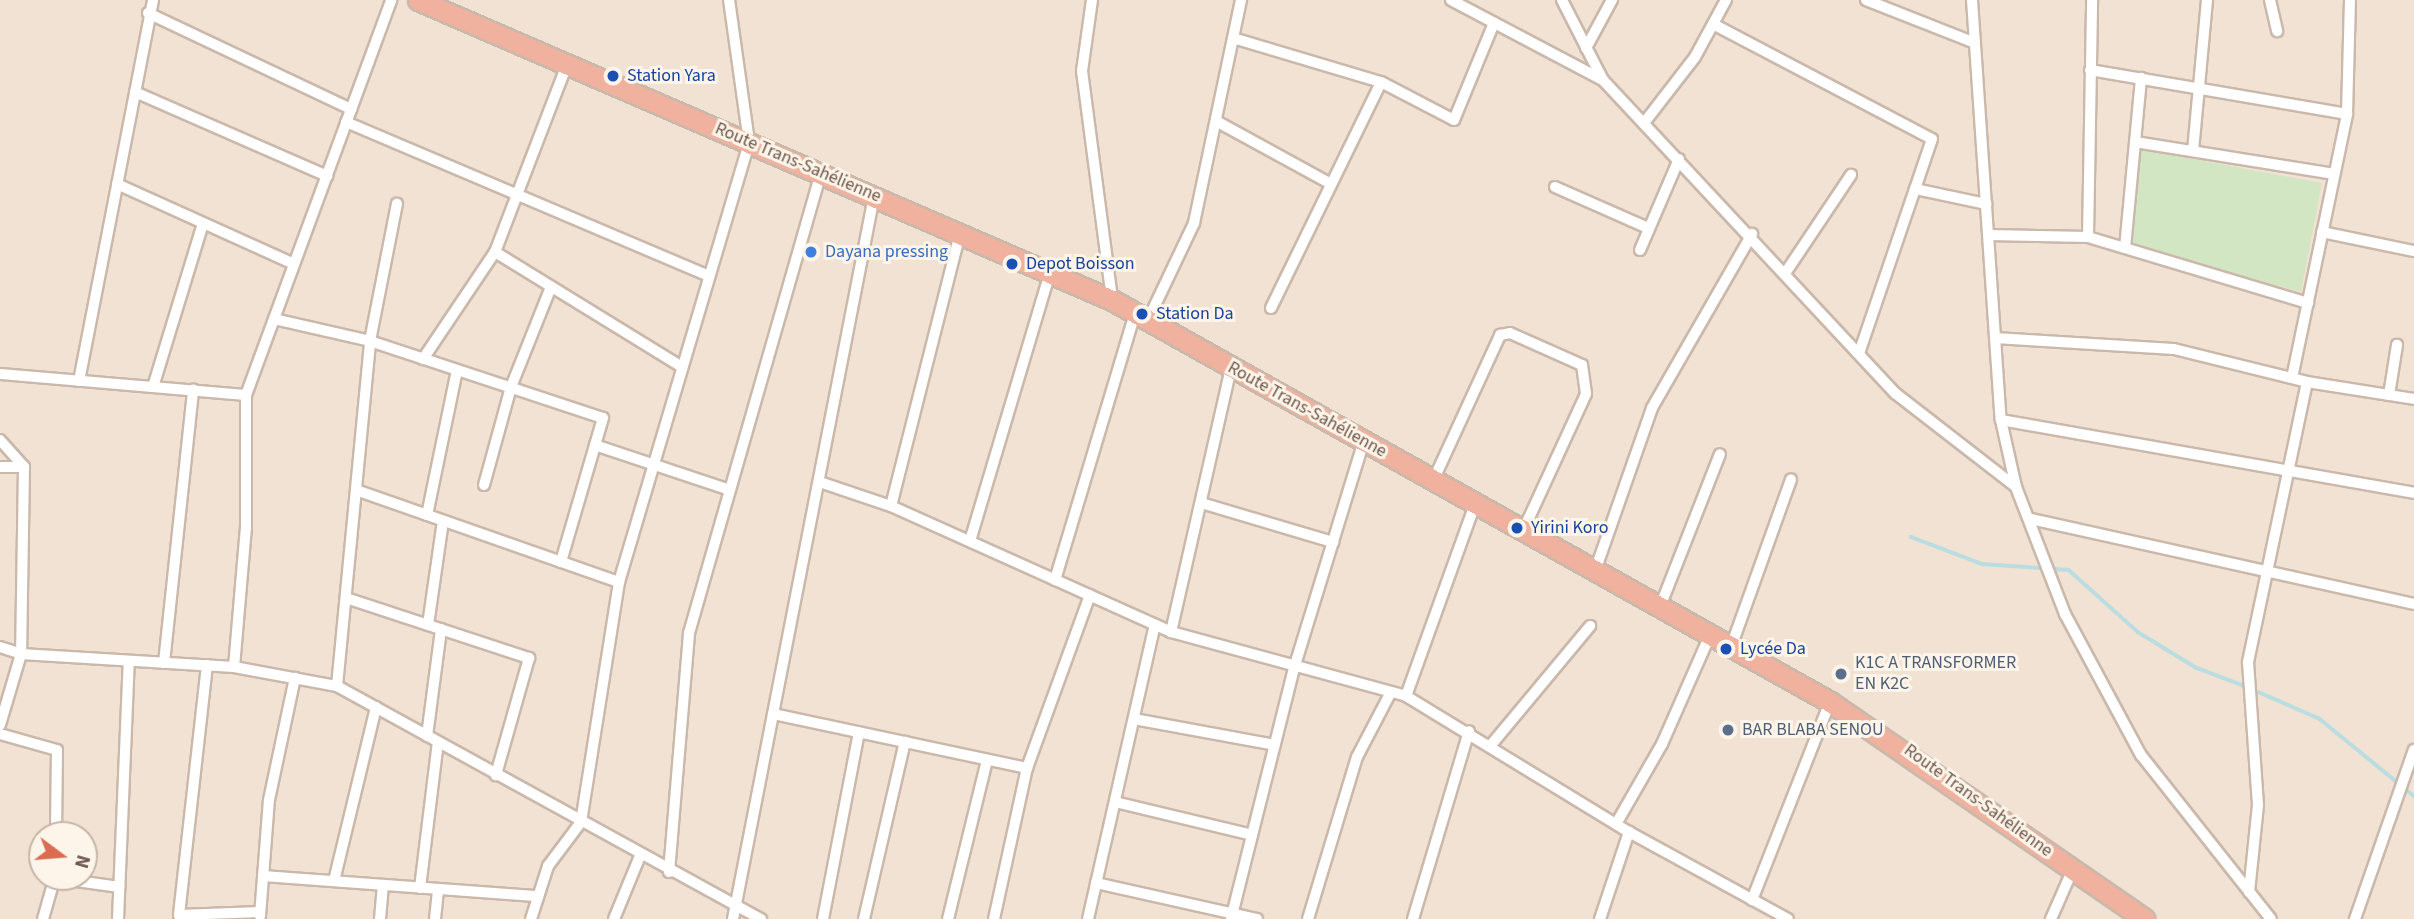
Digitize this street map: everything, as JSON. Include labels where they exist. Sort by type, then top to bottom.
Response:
[{"type":"highway","name":"Route Trans-Sahélienne","points":[[418,0],[1112,300],[1830,702],[2144,919]]},
{"type":"street","points":[[79,381],[153,0]]},
{"type":"street","points":[[234,667],[246,527],[246,395],[391,0]]},
{"type":"street","points":[[531,919],[548,866],[581,822],[619,582],[749,142],[729,0]]},
{"type":"street","points":[[1093,0],[1082,71],[1112,300]]},
{"type":"street","points":[[1055,580],[1142,317],[1194,223],[1241,0]]},
{"type":"street","points":[[1451,0],[1603,80]]},
{"type":"street","points":[[1562,0],[1603,80],[1752,234],[1895,393],[2015,487]]},
{"type":"street","points":[[1586,48],[1612,0]]},
{"type":"street","points":[[1644,123],[1713,24],[1726,0]]},
{"type":"street","points":[[1866,0],[1975,43]]},
{"type":"street","points":[[1972,0],[2001,420],[2015,487],[2031,519],[2066,614],[2141,755],[2271,919]]},
{"type":"street","points":[[2088,237],[2092,0]]},
{"type":"street","points":[[2193,151],[2207,0]]},
{"type":"street","points":[[2270,0],[2277,31]]},
{"type":"street","points":[[2292,378],[2347,114],[2350,0]]},
{"type":"street","points":[[149,14],[351,109]]},
{"type":"street","points":[[1233,38],[1381,82],[1454,120],[1494,23]]},
{"type":"street","points":[[1713,24],[1932,139],[1859,353]]},
{"type":"street","points":[[423,359],[495,252],[567,64]]},
{"type":"street","points":[[2091,70],[2347,114]]},
{"type":"street","points":[[2125,248],[2141,78]]},
{"type":"street","points":[[1271,308],[1381,82]]},
{"type":"street","points":[[135,92],[327,176]]},
{"type":"street","points":[[1216,121],[1331,184]]},
{"type":"street","points":[[346,122],[709,276]]},
{"type":"street","points":[[2135,142],[2334,174]]},
{"type":"street","points":[[1640,250],[1679,159]]},
{"type":"street","points":[[669,872],[689,633],[821,173]]},
{"type":"street","points":[[1786,272],[1851,175]]},
{"type":"street","points":[[117,184],[294,264]]},
{"type":"street","points":[[1555,187],[1648,228]]},
{"type":"street","points":[[1915,189],[1986,204]]},
{"type":"street","points":[[734,914],[874,196]]},
{"type":"street","points":[[337,686],[370,341],[397,204]]},
{"type":"street","points":[[153,387],[203,223]]},
{"type":"street","points":[[2322,232],[2414,251]]},
{"type":"street","points":[[891,506],[960,233]]},
{"type":"street","points":[[1595,571],[1652,408],[1752,234]]},
{"type":"street","points":[[1988,235],[2088,237],[2308,303]]},
{"type":"street","points":[[495,252],[682,368]]},
{"type":"street","points":[[970,541],[1050,273]]},
{"type":"street","points":[[484,485],[511,387],[551,287]]},
{"type":"street","points":[[274,319],[370,341],[603,418],[561,562]]},
{"type":"street","points":[[1433,481],[1500,335],[1510,333],[1582,365],[1586,394],[1523,531]]},
{"type":"street","points":[[1995,338],[2174,349],[2306,382],[2414,399]]},
{"type":"street","points":[[2389,395],[2397,345]]},
{"type":"street","points":[[1171,632],[1231,367]]},
{"type":"street","points":[[427,515],[457,370]]},
{"type":"street","points":[[0,374],[246,395]]},
{"type":"street","points":[[2249,892],[2258,805],[2248,662],[2306,382]]},
{"type":"street","points":[[164,663],[193,390]]},
{"type":"street","points":[[2001,420],[2414,493]]},
{"type":"street","points":[[0,440],[24,467],[22,654],[0,725]]},
{"type":"street","points":[[1232,916],[1295,665],[1364,442]]},
{"type":"street","points":[[595,445],[730,490]]},
{"type":"street","points":[[1660,607],[1720,454]]},
{"type":"street","points":[[0,467],[24,467]]},
{"type":"street","points":[[1731,647],[1791,479]]},
{"type":"street","points":[[820,482],[891,506],[1171,632],[1406,696],[1469,731],[1629,832],[1752,900],[1768,914],[1788,919]]},
{"type":"street","points":[[356,490],[619,582]]},
{"type":"street","points":[[1201,503],[1333,542]]},
{"type":"street","points":[[1406,696],[1475,504]]},
{"type":"street","points":[[2031,519],[2268,569],[2414,604]]},
{"type":"street","points":[[428,625],[443,521]]},
{"type":"street","points":[[994,919],[1027,768],[1090,596]]},
{"type":"street","points":[[346,598],[529,658],[496,775]]},
{"type":"street","points":[[1088,919],[1155,625]]},
{"type":"street","points":[[1491,745],[1590,626]]},
{"type":"street","points":[[427,736],[441,629]]},
{"type":"street","points":[[1616,824],[1662,744],[1710,635]]},
{"type":"street","points":[[0,647],[22,654],[234,667],[337,686],[669,872],[734,914],[761,919]]},
{"type":"street","points":[[118,919],[129,660]]},
{"type":"street","points":[[207,665],[179,915],[260,916],[269,800],[295,678]]},
{"type":"street","points":[[1308,919],[1357,757],[1391,692]]},
{"type":"street","points":[[1752,900],[1830,702]]},
{"type":"street","points":[[334,881],[376,708]]},
{"type":"street","points":[[774,714],[1027,768]]},
{"type":"street","points":[[1133,719],[1275,745]]},
{"type":"street","points":[[1413,919],[1469,731]]},
{"type":"street","points":[[823,919],[859,732]]},
{"type":"street","points":[[0,734],[57,750],[56,821]]},
{"type":"street","points":[[420,888],[438,742]]},
{"type":"street","points":[[864,919],[905,742]]},
{"type":"street","points":[[2355,919],[2414,750]]},
{"type":"street","points":[[948,919],[987,760]]},
{"type":"street","points":[[1115,802],[1252,835]]},
{"type":"street","points":[[1600,919],[1629,832]]},
{"type":"street","points":[[614,919],[640,856]]},
{"type":"street","points":[[2051,919],[2073,869]]},
{"type":"street","points":[[263,876],[538,896]]},
{"type":"street","points":[[1096,883],[1232,916],[1257,919]]},
{"type":"street","points":[[98,884],[119,887]]},
{"type":"street","points":[[380,919],[383,886]]},
{"type":"street","points":[[436,919],[438,889]]},
{"type":"street","points":[[43,919],[51,891]]},
{"type":"shaded area","points":[[0,0],[2414,0],[2414,919],[0,919]]},
{"type":"green space","points":[[2139,149],[2322,183],[2301,292],[2128,245]]},
{"type":"waterway","points":[[1911,537],[1982,564],[2069,570],[2138,632],[2197,668],[2247,687]]},
{"type":"waterway","points":[[2254,690],[2320,719],[2414,796]]},
{"type":"place","name":"Station Yara","points":[[613,76]]},
{"type":"place","name":"Dayana pressing","points":[[811,252]]},
{"type":"place","name":"Depot Boisson","points":[[1012,264]]},
{"type":"place","name":"Station Da","points":[[1142,314]]},
{"type":"place","name":"Yirini Koro","points":[[1517,528]]},
{"type":"place","name":"Lycée Da","points":[[1726,649]]},
{"type":"place","name":"K1C A TRANSFORMER EN K2C","points":[[1841,674]]},
{"type":"place","name":"BAR BLABA SENOU","points":[[1728,730]]}]
